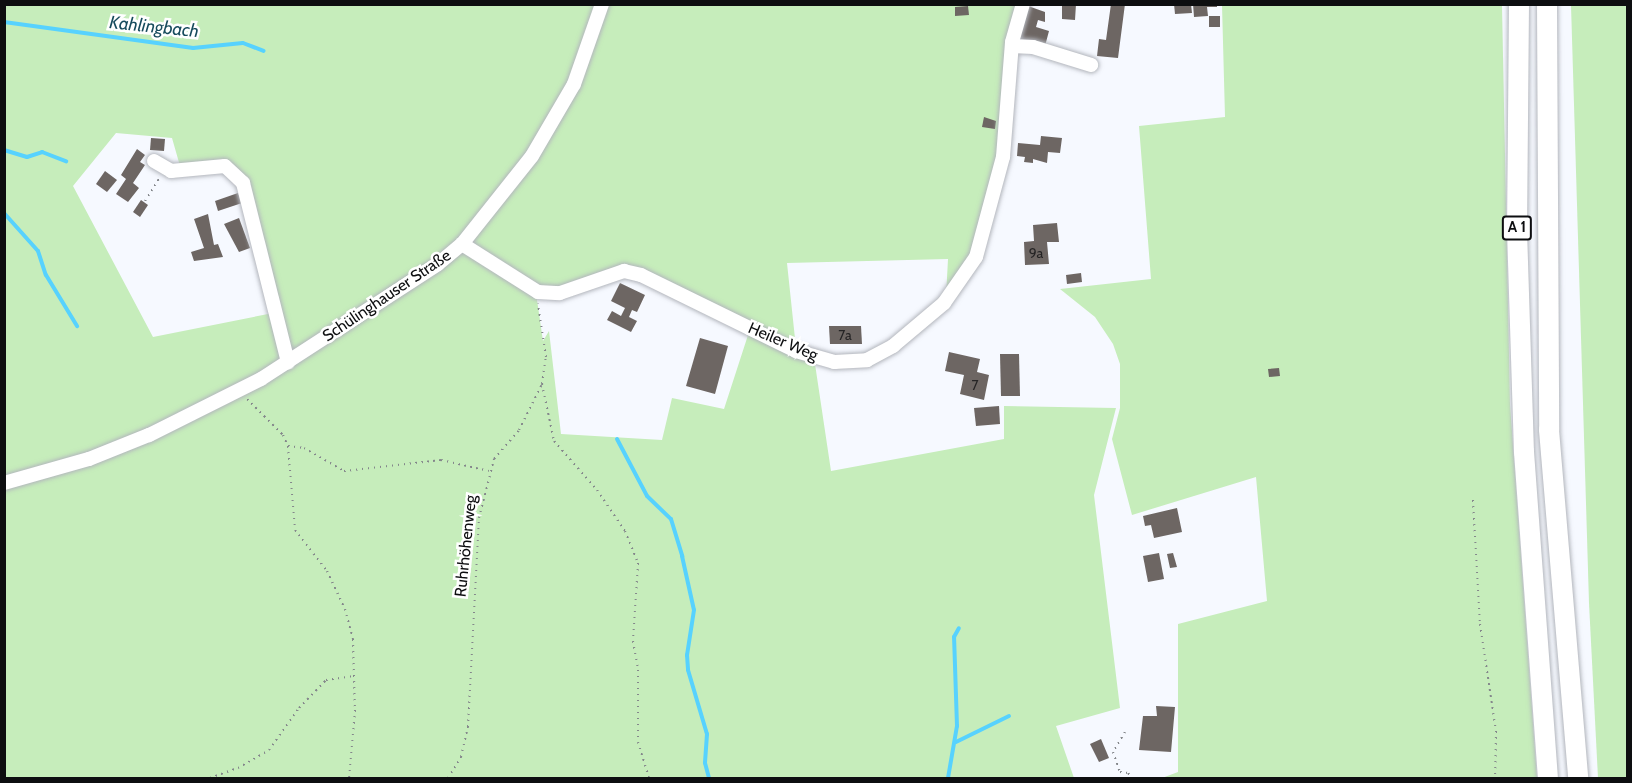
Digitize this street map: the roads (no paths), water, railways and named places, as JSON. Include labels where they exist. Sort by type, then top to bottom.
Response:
[{"type":"highway","name":"A 1","points":[[1519,4],[1517,230],[1524,452],[1548,778]]},
{"type":"highway","name":"A 1","points":[[1547,4],[1549,430],[1578,778]]},
{"type":"street","name":"Schülinghauser Straße","points":[[4,483],[89,459],[149,435],[238,390],[367,313],[462,244],[544,135],[574,84],[602,4]]},
{"type":"street","name":"Heiler Weg","points":[[462,244],[538,292],[560,293],[624,271],[641,275],[819,359],[844,363],[867,360],[887,350],[944,303],[976,257],[1003,157],[1012,46],[1023,4]]},
{"type":"street","points":[[1012,46],[1033,47],[1090,65]]},
{"type":"street","points":[[160,165],[225,166],[243,183],[288,362]]},
{"type":"waterway","name":"Kahlingbach","points":[[4,22],[193,48],[243,43],[264,51]]},
{"type":"waterway","points":[[4,150],[27,157],[42,152],[66,161]]},
{"type":"waterway","points":[[4,213],[38,251],[46,275],[77,326]]},
{"type":"waterway","points":[[617,439],[647,496],[671,519],[682,556],[694,610],[687,655],[688,670],[707,734],[705,763],[709,778]]},
{"type":"waterway","points":[[948,778],[957,726],[954,637],[959,628]]},
{"type":"waterway","points":[[956,742],[1009,716]]}]
